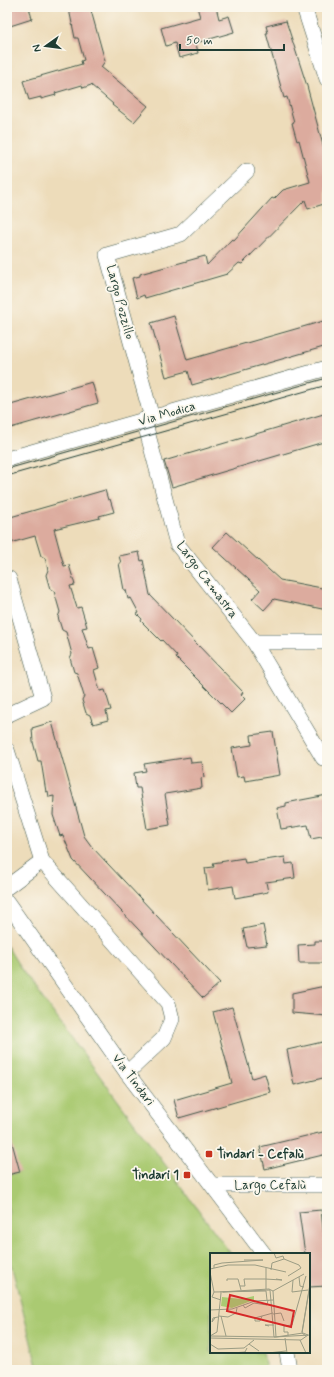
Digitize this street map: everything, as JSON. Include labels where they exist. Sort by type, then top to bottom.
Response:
[{"type":"street","points":[[304,7],[327,79]]},
{"type":"street","name":"Largo Pozzillo","points":[[148,419],[107,255],[181,234],[247,171]]},
{"type":"street","name":"Via Modica","points":[[7,459],[327,368]]},
{"type":"street","name":"Largo Camastra","points":[[148,419],[177,544],[254,642],[323,758],[327,758]]},
{"type":"street","points":[[7,579],[9,578],[43,698],[7,715]]},
{"type":"street","points":[[254,642],[327,642]]},
{"type":"street","points":[[7,750],[42,860],[168,1003],[172,1019],[164,1038],[127,1073]]},
{"type":"street","points":[[7,887],[42,860]]},
{"type":"street","name":"Via Tindari","points":[[7,902],[127,1073],[263,1253]]},
{"type":"street","name":"Largo Cefalù","points":[[213,1185],[325,1185],[327,1187]]},
{"type":"street","points":[[287,1353],[290,1370]]},
{"type":"green space","points":[[7,946],[21,969],[230,1253],[210,1253],[210,1353],[263,1353],[266,1370],[38,1370],[7,1248],[7,1219],[9,1213],[7,1205],[7,1175],[19,1172],[7,1151]]},
{"type":"building","points":[[7,7],[29,7],[32,19],[7,27]]},
{"type":"building","points":[[77,7],[90,7],[105,61],[101,67],[148,106],[134,122],[112,105],[113,104],[91,85],[83,88],[82,85],[55,93],[56,95],[41,99],[41,97],[29,100],[23,81],[82,64],[81,61],[84,60],[78,38],[75,38],[69,9]]},
{"type":"building","points":[[197,7],[216,7],[219,19],[229,16],[234,32],[196,43],[198,53],[179,58],[175,43],[166,46],[161,28],[200,17]]},
{"type":"building","points":[[286,21],[307,86],[327,160],[327,203],[308,209],[305,200],[242,264],[239,263],[227,274],[145,298],[144,295],[137,298],[132,278],[140,276],[140,274],[205,256],[207,265],[232,239],[234,240],[272,198],[274,199],[283,190],[310,182],[299,140],[297,141],[292,123],[294,122],[287,97],[284,98],[266,33],[268,33],[266,26]]},
{"type":"building","points":[[174,316],[187,360],[327,320],[327,346],[192,385],[188,371],[166,377],[151,323]]},
{"type":"building","points":[[92,382],[98,403],[7,429],[7,406]]},
{"type":"building","points":[[327,413],[327,441],[172,487],[164,461]]},
{"type":"building","points":[[105,490],[108,500],[110,499],[114,512],[99,516],[100,518],[54,529],[64,566],[69,565],[75,585],[70,586],[77,608],[81,607],[87,627],[82,628],[89,649],[93,648],[99,668],[94,670],[100,691],[105,690],[111,710],[106,711],[108,720],[93,724],[90,715],[86,713],[82,700],[84,696],[77,673],[74,672],[70,658],[72,654],[66,632],[62,630],[58,617],[60,612],[54,591],[50,589],[46,575],[48,570],[45,558],[41,556],[35,536],[7,544],[7,518]]},
{"type":"building","points":[[227,532],[280,580],[327,589],[327,610],[274,599],[264,610],[252,599],[260,590],[213,547]]},
{"type":"building","points":[[139,552],[141,561],[143,560],[150,595],[243,692],[241,695],[245,699],[231,713],[176,658],[177,656],[162,640],[161,641],[141,621],[142,619],[137,614],[139,613],[131,598],[128,599],[126,590],[124,590],[119,556]]},
{"type":"building","points":[[52,722],[84,836],[92,847],[220,983],[203,998],[73,860],[63,835],[60,836],[53,815],[54,796],[49,797],[48,791],[46,792],[41,761],[38,761],[33,742],[32,728]]},
{"type":"building","points":[[273,732],[280,775],[245,781],[244,776],[237,777],[232,748],[252,745],[251,735]]},
{"type":"building","points":[[190,757],[191,763],[202,762],[204,777],[201,778],[202,788],[165,794],[170,825],[147,829],[140,788],[136,788],[134,773],[146,771],[144,764]]},
{"type":"building","points":[[327,795],[327,836],[311,839],[308,825],[281,829],[277,808],[286,806],[286,803]]},
{"type":"building","points":[[285,857],[286,864],[293,863],[295,878],[266,882],[268,892],[235,898],[233,886],[208,890],[205,868],[214,867],[213,863],[244,858],[245,863]]},
{"type":"building","points":[[263,925],[267,945],[247,947],[243,929]]},
{"type":"building","points":[[315,941],[327,941],[327,963],[299,963],[298,945],[315,944]]},
{"type":"building","points":[[327,987],[327,1016],[292,1013],[292,993]]},
{"type":"building","points":[[232,1007],[252,1078],[265,1074],[270,1092],[179,1118],[174,1100],[232,1083],[213,1012]]},
{"type":"building","points":[[327,1041],[327,1077],[294,1085],[287,1050]]},
{"type":"building","points":[[327,1131],[327,1154],[265,1169],[260,1147]]},
{"type":"building","points":[[7,1139],[11,1139],[20,1172],[7,1175]]},
{"type":"building","points":[[321,1210],[327,1265],[327,1286],[310,1287],[310,1253],[305,1253],[299,1212]]},
{"type":"tram line","points":[[7,469],[327,378]]},
{"type":"tram line","points":[[7,476],[327,385]]},
{"type":"place","name":"Tindari - Cefalù","points":[[209,1154]]},
{"type":"place","name":"Tindari 1","points":[[187,1175]]}]
